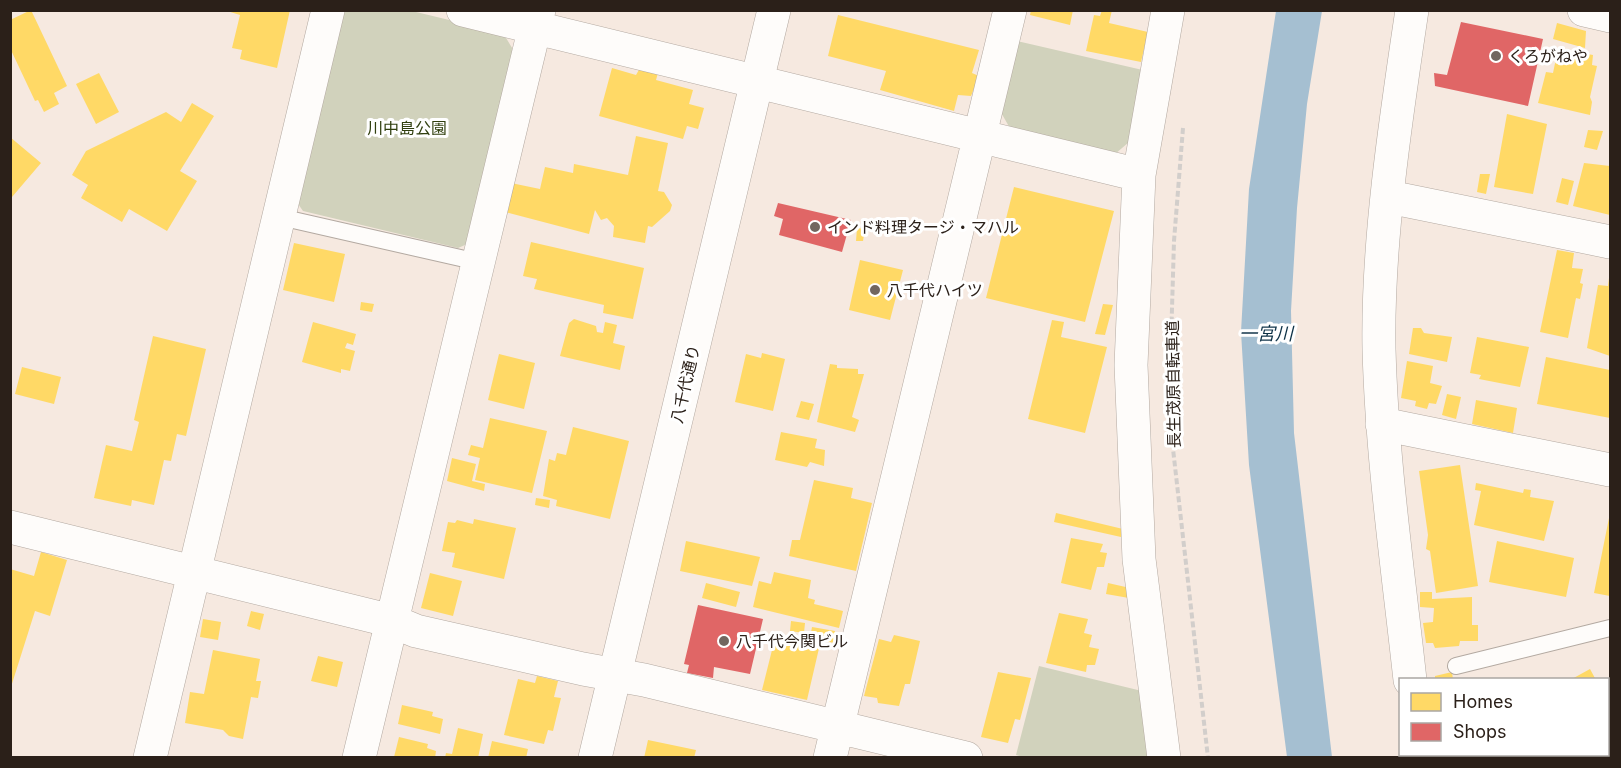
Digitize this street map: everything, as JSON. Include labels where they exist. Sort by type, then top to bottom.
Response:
[{"type":"street","points":[[150,758],[328,10]]},
{"type":"street","points":[[463,10],[537,19],[758,80],[1139,175]]},
{"type":"street","name":"八千代通り","points":[[595,758],[774,10]]},
{"type":"street","points":[[834,742],[1010,10]]},
{"type":"street","points":[[1164,758],[1139,560],[1131,365],[1139,175],[1168,10]]},
{"type":"street","points":[[1410,678],[1382,424],[1379,347],[1389,197],[1412,10]]},
{"type":"street","points":[[1584,10],[1611,16]]},
{"type":"street","points":[[359,758],[537,19]]},
{"type":"street","points":[[1389,197],[1611,242]]},
{"type":"street","points":[[1382,424],[1611,470]]},
{"type":"street","points":[[10,527],[392,621],[416,631],[644,680],[834,742],[966,758]]},
{"type":"lane","points":[[280,217],[478,262]]},
{"type":"lane","points":[[1456,666],[1611,628]]},
{"type":"path","name":"長生茂原自転車道","points":[[1183,126],[1174,241],[1170,376],[1172,440],[1208,758]]},
{"type":"green space","name":"川中島公園","points":[[347,10],[412,11],[503,33],[517,56],[472,242],[458,248],[303,211],[296,201],[342,13]]},
{"type":"green space","points":[[1017,41],[1147,71],[1135,137],[1115,154],[1011,130],[999,109]]},
{"type":"green space","points":[[1039,666],[1146,692],[1155,757],[1026,758],[1016,755]]},
{"type":"water","name":"一宮川","points":[[1276,11],[1322,11],[1307,104],[1297,208],[1291,311],[1294,433],[1332,757],[1287,757],[1249,465],[1241,332],[1249,189]]},
{"type":"building: Homes","points":[[31,10],[67,86],[54,93],[59,104],[44,112],[38,100],[35,101],[10,48],[10,20]]},
{"type":"building: Homes","points":[[224,10],[290,10],[277,68],[240,59],[242,50],[232,48],[240,15]]},
{"type":"building: Homes","points":[[1031,10],[1073,10],[1070,25],[1030,15]]},
{"type":"building: Homes","points":[[1102,10],[1112,10],[1109,23],[1148,32],[1141,62],[1086,51],[1094,15],[1100,16]]},
{"type":"building: Homes","points":[[838,15],[979,50],[972,73],[979,76],[971,96],[958,95],[954,111],[880,90],[886,71],[828,56]]},
{"type":"building: Homes","points":[[1557,23],[1586,31],[1585,48],[1553,39]]},
{"type":"building: Homes","points":[[1558,49],[1593,55],[1592,65],[1597,66],[1590,97],[1592,102],[1590,115],[1538,103],[1546,72],[1553,73]]},
{"type":"building: Homes","points":[[612,68],[636,75],[640,68],[658,73],[656,80],[693,90],[689,104],[704,108],[698,129],[687,126],[683,139],[599,116]]},
{"type":"building: Homes","points":[[99,73],[119,112],[96,124],[76,84]]},
{"type":"building: Homes","points":[[192,103],[214,116],[180,171],[197,181],[167,231],[129,209],[122,222],[81,198],[88,185],[72,175],[86,151],[166,112],[181,122]]},
{"type":"building: Homes","points":[[1507,114],[1547,124],[1533,194],[1494,187]]},
{"type":"building: Homes","points":[[1588,130],[1603,131],[1597,150],[1584,147]]},
{"type":"building: Homes","points":[[636,136],[668,143],[658,191],[664,192],[672,205],[670,211],[652,227],[648,226],[645,243],[613,237],[614,226],[607,218],[601,220],[595,210],[589,234],[505,212],[511,183],[540,189],[545,167],[573,173],[574,164],[628,175]]},
{"type":"building: Homes","points":[[10,137],[41,163],[12,197],[10,195]]},
{"type":"building: Homes","points":[[1584,163],[1610,166],[1610,215],[1573,206]]},
{"type":"building: Homes","points":[[1480,174],[1490,174],[1486,194],[1477,192]]},
{"type":"building: Homes","points":[[1562,178],[1574,181],[1568,205],[1556,202]]},
{"type":"building: Homes","points":[[1014,187],[1114,211],[1085,322],[986,298]]},
{"type":"building: Homes","points":[[857,228],[865,229],[863,241],[856,241]]},
{"type":"building: Homes","points":[[531,242],[644,268],[633,319],[603,313],[604,305],[534,289],[537,279],[523,276]]},
{"type":"building: Homes","points":[[294,243],[345,254],[334,302],[283,290]]},
{"type":"building: Homes","points":[[1557,250],[1574,253],[1572,268],[1583,269],[1580,299],[1576,298],[1568,338],[1540,332]]},
{"type":"building: Homes","name":"八千代ハイツ","points":[[860,260],[903,270],[890,320],[849,310]]},
{"type":"building: Homes","points":[[1609,278],[1610,356],[1587,348],[1598,285],[1608,286]]},
{"type":"building: Homes","points":[[361,302],[374,304],[372,312],[360,310]]},
{"type":"building: Homes","points":[[1103,304],[1113,305],[1105,335],[1095,334]]},
{"type":"building: Homes","points":[[574,319],[596,326],[597,332],[603,333],[605,322],[617,325],[613,343],[625,346],[620,370],[560,356],[569,323]]},
{"type":"building: Homes","points":[[1052,320],[1064,322],[1061,337],[1107,347],[1085,433],[1028,419]]},
{"type":"building: Homes","points":[[313,322],[356,334],[353,345],[347,343],[345,348],[355,351],[350,371],[341,369],[341,373],[302,362]]},
{"type":"building: Homes","points":[[1413,328],[1421,328],[1424,333],[1452,337],[1447,362],[1409,354]]},
{"type":"building: Homes","points":[[153,336],[206,349],[186,436],[177,434],[171,461],[164,460],[154,505],[132,500],[131,506],[94,498],[106,445],[132,451],[139,422],[134,420]]},
{"type":"building: Homes","points":[[1477,337],[1529,347],[1520,387],[1479,379],[1481,375],[1470,373]]},
{"type":"building: Homes","points":[[762,353],[785,359],[773,411],[735,402],[746,354],[761,358]]},
{"type":"building: Homes","points":[[499,354],[535,363],[524,409],[488,400]]},
{"type":"building: Homes","points":[[1546,357],[1610,370],[1610,418],[1537,404]]},
{"type":"building: Homes","points":[[1407,361],[1433,366],[1430,383],[1442,386],[1436,404],[1429,403],[1427,409],[1415,406],[1416,401],[1401,398]]},
{"type":"building: Homes","points":[[830,364],[837,365],[837,368],[858,369],[858,374],[864,374],[852,417],[859,420],[855,432],[817,422]]},
{"type":"building: Homes","points":[[22,367],[61,377],[54,404],[15,394]]},
{"type":"building: Homes","points":[[1447,394],[1461,397],[1456,419],[1442,415]]},
{"type":"building: Homes","points":[[1476,400],[1517,408],[1513,433],[1472,424]]},
{"type":"building: Homes","points":[[801,401],[814,404],[809,420],[796,417]]},
{"type":"building: Homes","points":[[490,418],[547,431],[532,493],[475,480],[480,458],[468,455],[471,445],[483,448]]},
{"type":"building: Homes","points":[[573,427],[629,441],[610,519],[556,506],[557,500],[543,496],[549,459],[555,461],[557,453],[566,455]]},
{"type":"building: Homes","points":[[781,432],[817,439],[815,448],[825,450],[824,466],[810,462],[807,467],[775,460]]},
{"type":"building: Homes","points":[[452,458],[476,464],[472,481],[485,484],[484,491],[447,481]]},
{"type":"building: Homes","points":[[1460,465],[1478,586],[1436,593],[1430,551],[1426,549],[1428,535],[1419,471]]},
{"type":"building: Homes","points":[[814,480],[853,488],[851,498],[872,503],[856,571],[789,556],[792,540],[800,540]]},
{"type":"building: Homes","points":[[1476,483],[1523,493],[1524,489],[1531,490],[1530,497],[1554,501],[1544,541],[1474,525],[1481,491],[1475,490]]},
{"type":"building: Homes","points":[[536,498],[550,500],[549,508],[535,505]]},
{"type":"building: Homes","points":[[1056,513],[1123,529],[1121,537],[1054,522]]},
{"type":"building: Homes","points":[[1610,518],[1610,596],[1594,593]]},
{"type":"building: Homes","points":[[474,519],[516,528],[504,579],[452,567],[455,553],[442,551],[448,522],[455,523],[457,520],[473,524]]},
{"type":"building: Homes","points":[[1071,538],[1103,544],[1100,552],[1107,553],[1104,567],[1097,567],[1091,590],[1061,583]]},
{"type":"building: Homes","points":[[686,541],[760,557],[752,586],[680,571]]},
{"type":"building: Homes","points":[[1497,541],[1574,558],[1566,597],[1489,582]]},
{"type":"building: Homes","points":[[41,552],[67,560],[50,616],[35,611],[10,690],[10,569],[34,576]]},
{"type":"building: Homes","points":[[774,572],[811,580],[808,598],[815,600],[814,604],[843,611],[839,628],[753,607],[759,581],[771,584]]},
{"type":"building: Homes","points":[[430,573],[462,581],[453,616],[421,608]]},
{"type":"building: Homes","points":[[706,583],[740,592],[736,607],[702,598]]},
{"type":"building: Homes","points":[[1108,583],[1130,588],[1129,598],[1106,594]]},
{"type":"building: Homes","points":[[1420,592],[1432,592],[1432,599],[1472,597],[1472,625],[1478,625],[1478,641],[1460,641],[1459,646],[1435,648],[1433,643],[1426,643],[1423,623],[1433,622],[1434,608],[1420,607]]},
{"type":"building: Homes","points":[[251,611],[264,614],[260,630],[247,626]]},
{"type":"building: Homes","points":[[1059,613],[1088,619],[1084,633],[1092,635],[1089,647],[1099,649],[1095,665],[1087,665],[1086,672],[1046,663]]},
{"type":"building: Homes","points":[[203,619],[221,622],[218,640],[200,637]]},
{"type":"building: Homes","points":[[791,621],[805,623],[804,633],[790,631]]},
{"type":"building: Homes","points":[[812,627],[835,631],[834,643],[810,638]]},
{"type":"building: Homes","points":[[776,634],[820,644],[807,700],[762,690]]},
{"type":"building: Homes","points":[[894,635],[920,641],[910,684],[905,684],[899,706],[878,703],[877,698],[864,696],[879,639],[891,642]]},
{"type":"building: Homes","points":[[213,650],[260,659],[256,681],[261,681],[258,698],[251,697],[243,739],[229,736],[223,730],[185,723],[190,692],[204,694]]},
{"type":"building: Homes","points":[[318,656],[343,662],[337,687],[311,681]]},
{"type":"building: Homes","points":[[1590,669],[1595,678],[1574,678]]},
{"type":"building: Homes","points":[[998,672],[1031,678],[1020,720],[1015,719],[1008,743],[981,737]]},
{"type":"building: Homes","points":[[1452,672],[1453,678],[1435,678],[1435,676]]},
{"type":"building: Homes","points":[[537,676],[558,681],[554,697],[561,698],[553,731],[548,730],[544,744],[504,735],[518,679],[535,683]]},
{"type":"building: Homes","points":[[1609,704],[1610,706],[1609,748]]},
{"type":"building: Homes","points":[[402,705],[433,712],[432,716],[443,719],[440,734],[398,724]]},
{"type":"building: Homes","points":[[458,728],[483,734],[478,758],[445,758],[446,753],[452,754]]},
{"type":"building: Homes","points":[[399,737],[428,744],[427,748],[436,751],[435,758],[394,757]]},
{"type":"building: Homes","points":[[648,740],[696,750],[694,758],[644,758]]},
{"type":"building: Homes","points":[[492,741],[528,749],[526,758],[488,758]]},
{"type":"building: Shops","name":"くろがねや","points":[[1461,22],[1543,39],[1528,106],[1435,86],[1434,73],[1447,75]]},
{"type":"building: Shops","name":"インド料理タージ・マハル","points":[[778,203],[851,220],[842,252],[779,235],[783,219],[774,216]]},
{"type":"building: Shops","name":"八千代今関ビル","points":[[698,605],[763,619],[750,674],[714,667],[713,678],[687,673],[689,665],[684,664]]},
{"type":"place","name":"くろがねや","points":[[1496,56]]},
{"type":"place","name":"インド料理タージ・マハル","points":[[815,227]]},
{"type":"place","name":"八千代ハイツ","points":[[875,290]]},
{"type":"place","name":"八千代今関ビル","points":[[724,641]]}]
